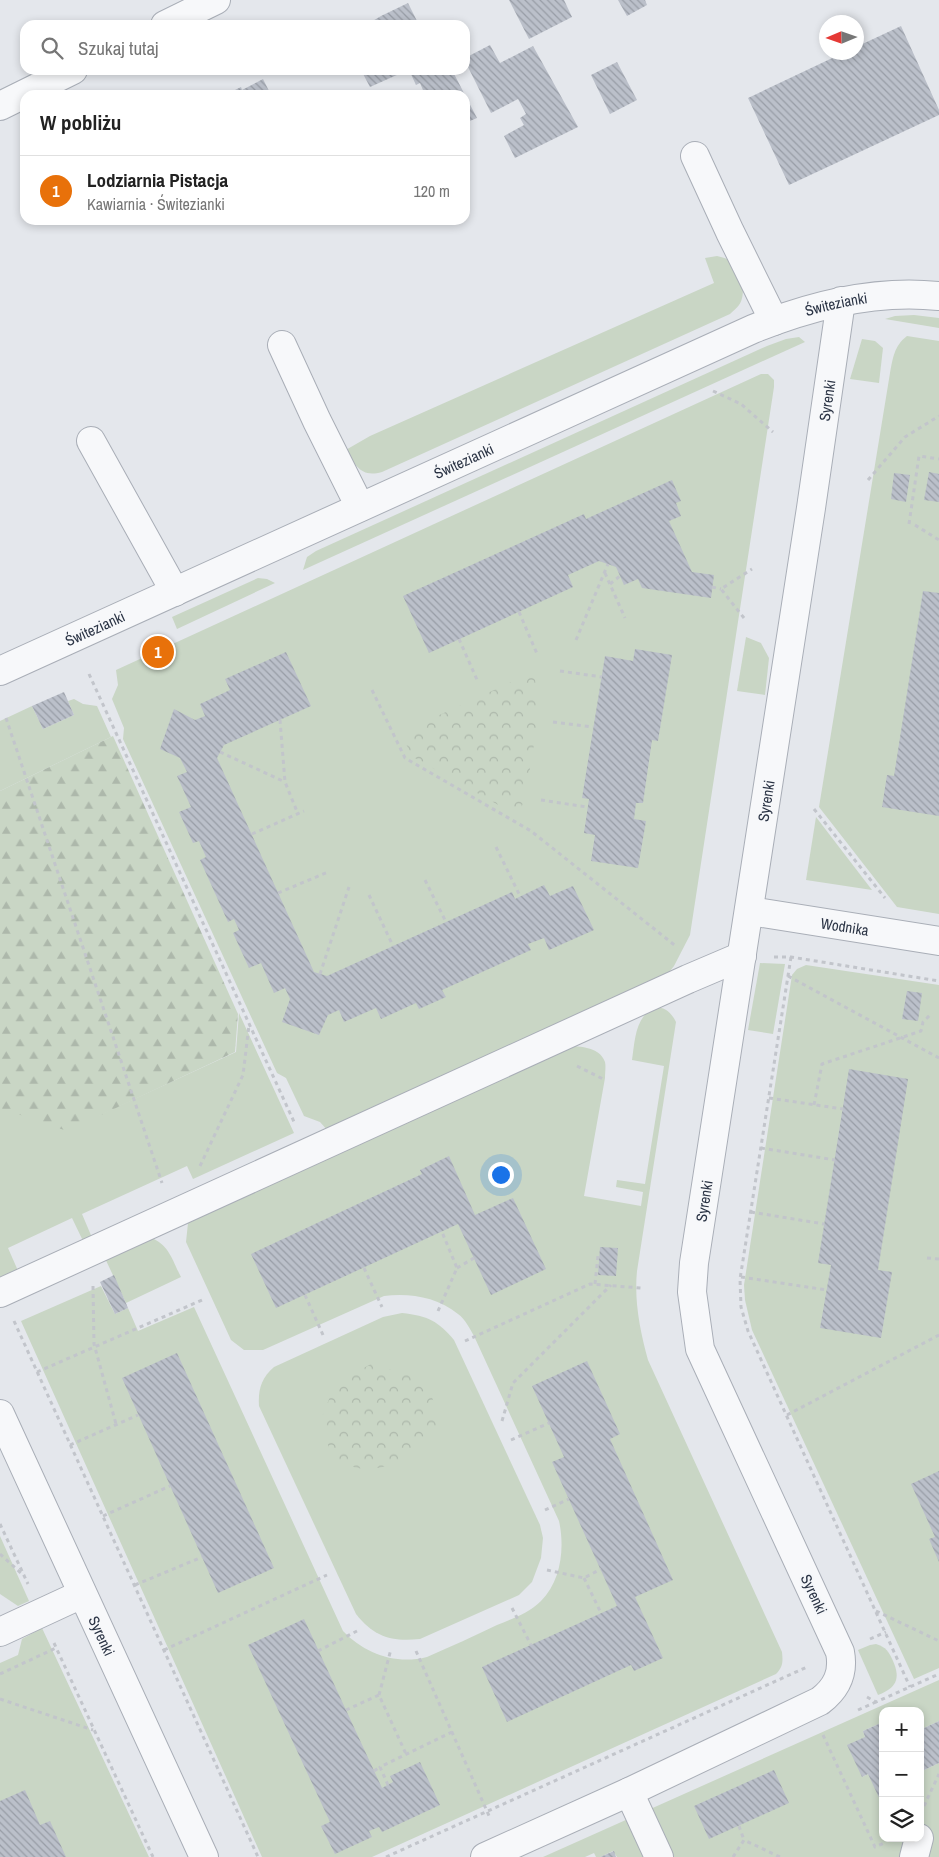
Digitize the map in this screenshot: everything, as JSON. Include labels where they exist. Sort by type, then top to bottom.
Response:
[{"type":"street","points":[[175,20],[216,0]]},
{"type":"street","points":[[32,90],[63,75]]},
{"type":"street","points":[[0,106],[20,96]]},
{"type":"street","points":[[695,156],[774,321]]},
{"type":"street","name":"Świtezianki","points":[[0,671],[728,340],[774,321],[841,301],[888,295],[939,296]]},
{"type":"street","name":"Syrenki","points":[[837,1681],[842,1664],[840,1652],[700,1349],[692,1292],[694,1263],[812,508],[841,301]]},
{"type":"street","points":[[282,345],[360,507]]},
{"type":"street","points":[[91,441],[175,592]]},
{"type":"street","name":"Wodnika","points":[[750,912],[939,941]]},
{"type":"street","points":[[0,1293],[742,956]]},
{"type":"street","name":"Syrenki","points":[[0,1414],[204,1857]]},
{"type":"street","points":[[0,1632],[82,1594]]},
{"type":"street","points":[[495,1853],[629,1792],[820,1701],[831,1693],[837,1681]]},
{"type":"street","points":[[629,1792],[659,1857]]},
{"type":"street","points":[[914,1857],[918,1842]]},
{"type":"path","points":[[713,391],[741,404],[773,432]]},
{"type":"path","points":[[868,480],[905,436],[939,416]]},
{"type":"path","points":[[910,524],[918,456],[939,459]]},
{"type":"path","points":[[915,525],[939,540]]},
{"type":"path","points":[[576,640],[608,564]]},
{"type":"path","points":[[721,589],[752,569]]},
{"type":"path","points":[[604,573],[625,618]]},
{"type":"path","points":[[610,584],[620,576]]},
{"type":"path","points":[[712,587],[721,589],[744,618]]},
{"type":"path","points":[[519,612],[538,656]]},
{"type":"path","points":[[459,639],[478,682]]},
{"type":"path","points":[[560,671],[602,677]]},
{"type":"path","points":[[88,674],[293,1120]]},
{"type":"path","points":[[372,690],[405,758],[531,831],[683,952]]},
{"type":"path","points":[[6,718],[160,1178],[182,1210]]},
{"type":"path","points":[[280,720],[285,782],[298,814]]},
{"type":"path","points":[[553,722],[593,727]]},
{"type":"path","points":[[220,752],[285,782]]},
{"type":"path","points":[[541,800],[587,807]]},
{"type":"path","points":[[814,809],[890,904]]},
{"type":"path","points":[[252,834],[304,811]]},
{"type":"path","points":[[496,847],[520,896]]},
{"type":"path","points":[[278,893],[328,872]]},
{"type":"path","points":[[425,880],[446,922]]},
{"type":"path","points":[[320,974],[348,888]]},
{"type":"path","points":[[369,895],[393,946]]},
{"type":"path","points":[[910,1686],[748,1331],[741,1307],[741,1277],[790,957],[939,981]]},
{"type":"path","points":[[788,976],[939,1058]]},
{"type":"path","points":[[814,1105],[822,1064],[920,1031],[923,1022],[932,1013]]},
{"type":"path","points":[[182,1210],[193,1180],[243,1075],[249,1024]]},
{"type":"path","points":[[769,1098],[843,1109]]},
{"type":"path","points":[[761,1148],[835,1160]]},
{"type":"path","points":[[751,1212],[824,1224]]},
{"type":"path","points":[[442,1232],[457,1268]]},
{"type":"path","points":[[81,1256],[94,1289],[95,1346],[116,1424]]},
{"type":"path","points":[[595,1284],[598,1256],[600,1256]]},
{"type":"path","points":[[438,1311],[457,1268],[474,1258]]},
{"type":"path","points":[[927,1258],[939,1260]]},
{"type":"path","points":[[364,1268],[382,1307]]},
{"type":"path","points":[[741,1277],[827,1290]]},
{"type":"path","points":[[465,1341],[590,1284],[641,1288]]},
{"type":"path","points":[[502,1421],[513,1383],[611,1285]]},
{"type":"path","points":[[0,1293],[258,1857]]},
{"type":"path","points":[[305,1295],[323,1335]]},
{"type":"path","points":[[37,1372],[202,1300]]},
{"type":"path","points":[[787,1415],[939,1335]]},
{"type":"path","points":[[70,1445],[138,1415]]},
{"type":"path","points":[[511,1440],[549,1423]]},
{"type":"path","points":[[103,1516],[170,1486]]},
{"type":"path","points":[[545,1510],[569,1499]]},
{"type":"path","points":[[0,1524],[153,1857]]},
{"type":"path","points":[[0,1554],[24,1576]]},
{"type":"path","points":[[135,1586],[202,1557]]},
{"type":"path","points":[[547,1570],[584,1578],[601,1569]]},
{"type":"path","points":[[164,1650],[327,1575]]},
{"type":"path","points":[[584,1578],[600,1613]]},
{"type":"path","points":[[512,1608],[531,1645]]},
{"type":"path","points":[[876,1610],[939,1641]]},
{"type":"path","points":[[318,1651],[357,1631]]},
{"type":"path","points":[[386,1857],[886,1632]]},
{"type":"path","points":[[0,1674],[56,1648]]},
{"type":"path","points":[[391,1649],[378,1695],[406,1754]]},
{"type":"path","points":[[416,1650],[487,1812],[495,1853]]},
{"type":"path","points":[[837,1681],[876,1702],[939,1674]]},
{"type":"path","points":[[346,1710],[378,1695]]},
{"type":"path","points":[[0,1699],[94,1730]]},
{"type":"path","points":[[820,1727],[875,1847]]},
{"type":"path","points":[[374,1771],[452,1732]]},
{"type":"path","points":[[380,1767],[388,1785]]},
{"type":"path","points":[[924,1819],[939,1774]]},
{"type":"path","points":[[739,1826],[744,1840],[780,1857]]},
{"type":"path","points":[[733,1857],[744,1840]]},
{"type":"green space","points":[[717,256],[728,259],[736,265],[741,274],[743,291],[741,301],[730,314],[382,472],[364,472],[344,451],[370,436],[714,283],[705,258]]},
{"type":"green space","points":[[914,315],[939,318],[939,328],[885,319],[895,316]]},
{"type":"green space","points":[[907,336],[939,341],[939,914],[897,907],[819,807],[890,373],[897,348]]},
{"type":"green space","points":[[799,337],[805,342],[303,570],[307,557],[316,551],[767,346],[786,339]]},
{"type":"green space","points":[[862,339],[875,341],[883,348],[879,383],[850,379]]},
{"type":"green space","points":[[761,374],[768,374],[774,380],[774,387],[690,935],[674,966],[666,976],[329,1132],[320,1122],[304,1116],[286,1078],[277,1073],[123,739],[124,728],[112,699],[118,685],[116,670]]},
{"type":"green space","points":[[258,578],[267,579],[275,583],[177,629],[172,617]]},
{"type":"green space","points":[[746,637],[761,643],[769,658],[765,695],[737,691]]},
{"type":"green space","points":[[529,674],[535,679],[539,715],[525,798],[518,816],[413,757],[400,733]]},
{"type":"green space","points":[[74,699],[83,704],[97,706],[111,737],[0,791],[0,721],[32,706],[43,729],[74,715],[68,701]]},
{"type":"green space","points":[[113,736],[238,1014],[235,1052],[67,1131],[0,1108],[0,791]]},
{"type":"green space","points":[[816,817],[872,890],[806,880]]},
{"type":"green space","points":[[760,963],[785,964],[773,1034],[748,1030]]},
{"type":"green space","points":[[806,965],[939,985],[939,1668],[914,1679],[752,1330],[745,1300],[744,1285],[792,975],[797,969]]},
{"type":"green space","points":[[654,1007],[667,1011],[676,1022],[637,1271],[636,1293],[640,1327],[648,1360],[782,1652],[781,1667],[776,1674],[372,1857],[262,1857],[21,1321],[101,1286],[115,1314],[128,1308],[138,1331],[194,1307],[343,1631],[361,1646],[382,1656],[404,1660],[427,1657],[520,1615],[541,1601],[553,1584],[560,1564],[561,1531],[559,1521],[474,1336],[463,1319],[450,1308],[432,1300],[404,1295],[384,1296],[263,1350],[244,1350],[231,1340],[186,1242],[188,1223],[192,1217],[563,1045],[587,1048],[598,1052],[605,1062],[605,1078],[584,1196],[641,1206],[643,1192],[616,1187],[617,1180],[645,1184],[664,1066],[632,1060],[639,1023]]},
{"type":"green space","points":[[239,1013],[294,1133],[193,1179],[187,1166],[82,1214],[93,1240],[84,1243],[72,1218],[8,1248],[19,1273],[0,1279],[0,1107],[67,1130],[236,1052]]},
{"type":"green space","points":[[151,1238],[166,1249],[181,1277],[126,1303],[103,1254]]},
{"type":"green space","points":[[402,1313],[432,1320],[454,1340],[540,1525],[543,1538],[541,1558],[532,1582],[519,1595],[420,1639],[410,1640],[401,1640],[377,1633],[356,1614],[259,1406],[263,1380],[274,1367],[383,1317]]},
{"type":"green space","points":[[371,1364],[423,1378],[433,1400],[437,1426],[433,1440],[396,1462],[384,1467],[371,1469],[345,1464],[331,1456],[321,1419],[332,1392],[345,1378]]},
{"type":"green space","points":[[0,1536],[29,1601],[18,1606],[0,1594]]},
{"type":"green space","points":[[42,1628],[149,1857],[0,1857],[0,1663],[18,1655],[22,1639]]},
{"type":"green space","points":[[876,1644],[885,1648],[888,1652],[897,1673],[893,1686],[878,1695],[858,1650]]},
{"type":"green space","points":[[939,1680],[939,1721],[924,1728],[924,1707],[879,1707],[879,1724],[863,1731],[865,1737],[862,1777],[868,1774],[879,1794],[879,1842],[924,1842],[924,1770],[939,1763],[939,1857],[617,1857],[613,1851],[600,1857],[596,1857],[594,1853],[585,1857],[543,1857]]},
{"type":"building","points":[[509,0],[564,0],[572,17],[529,39]]},
{"type":"building","points":[[618,0],[645,0],[647,5],[627,16]]},
{"type":"building","points":[[408,3],[416,20],[374,20]]},
{"type":"building","points":[[901,26],[939,110],[939,115],[789,185],[748,98],[828,60],[864,60],[864,43]]},
{"type":"building","points":[[490,45],[500,63],[533,46],[578,127],[515,158],[504,136],[524,125],[520,118],[526,114],[518,99],[491,113],[470,71],[470,55]]},
{"type":"building","points":[[617,62],[637,100],[610,114],[591,75]]},
{"type":"building","points":[[364,75],[397,75],[370,87]]},
{"type":"building","points":[[411,75],[455,75],[462,90],[423,90],[420,83],[416,85]]},
{"type":"building","points":[[263,79],[268,90],[242,90]]},
{"type":"building","points":[[470,105],[477,118],[470,121]]},
{"type":"building","points":[[929,472],[939,474],[939,502],[924,500]]},
{"type":"building","points":[[894,473],[910,475],[906,502],[891,499]]},
{"type":"building","points":[[672,480],[681,501],[676,503],[681,516],[669,521],[692,572],[714,575],[711,598],[642,588],[638,579],[624,585],[616,567],[599,561],[568,575],[573,587],[429,653],[403,596],[584,514],[586,519]]},
{"type":"building","points":[[923,591],[939,593],[939,816],[882,807],[887,775],[894,776]]},
{"type":"building","points":[[165,640],[171,653],[151,662],[145,651]]},
{"type":"building","points":[[635,649],[672,655],[658,741],[652,740],[643,803],[636,803],[634,819],[646,821],[638,868],[591,861],[595,835],[584,833],[589,799],[582,798],[605,656],[633,661]]},
{"type":"building","points":[[286,652],[311,706],[224,745],[217,758],[314,972],[327,976],[512,892],[515,899],[544,885],[550,896],[573,886],[594,930],[549,950],[544,938],[528,944],[531,950],[442,990],[446,997],[419,1009],[416,1003],[381,1019],[376,1008],[344,1022],[339,1010],[328,1015],[319,1035],[282,1022],[290,999],[285,988],[274,993],[261,963],[249,968],[233,933],[239,930],[234,919],[228,922],[200,860],[206,857],[199,841],[193,843],[179,812],[191,807],[177,776],[187,772],[180,758],[160,749],[174,709],[195,720],[205,716],[200,704],[230,690],[225,679]]},
{"type":"building","points":[[64,692],[74,715],[43,729],[32,706]]},
{"type":"building","points":[[907,991],[922,993],[918,1021],[902,1019]]},
{"type":"building","points":[[849,1069],[908,1079],[878,1270],[892,1272],[881,1338],[820,1328],[831,1265],[818,1263]]},
{"type":"building","points":[[449,1156],[475,1215],[513,1198],[546,1269],[491,1295],[458,1224],[276,1308],[251,1254],[422,1174],[420,1170]]},
{"type":"building","points":[[600,1247],[618,1248],[616,1276],[598,1275]]},
{"type":"building","points":[[114,1275],[128,1308],[115,1314],[100,1282]]},
{"type":"building","points":[[177,1353],[274,1568],[218,1593],[122,1378]]},
{"type":"building","points":[[587,1361],[620,1434],[610,1439],[673,1580],[635,1597],[663,1658],[634,1671],[631,1665],[507,1722],[482,1667],[617,1606],[552,1462],[564,1457],[532,1386]]},
{"type":"building","points":[[939,1471],[939,1562],[929,1539],[935,1537],[911,1484]]},
{"type":"building","points":[[304,1619],[382,1788],[393,1782],[390,1776],[420,1762],[440,1805],[382,1832],[379,1827],[369,1831],[372,1837],[335,1854],[321,1826],[330,1822],[248,1645]]},
{"type":"building","points":[[939,1721],[939,1763],[924,1770],[924,1752],[924,1728]]},
{"type":"building","points":[[879,1724],[879,1798],[868,1774],[862,1777],[847,1745],[865,1737],[863,1731]]},
{"type":"building","points":[[774,1770],[789,1803],[709,1839],[694,1806]]},
{"type":"building","points":[[25,1790],[40,1825],[50,1821],[66,1857],[0,1857],[0,1801]]},
{"type":"building","points":[[614,1851],[616,1857],[600,1857]]},
{"type":"place","name":"Lodziarnia Pistacja","points":[[158,652]]}]
